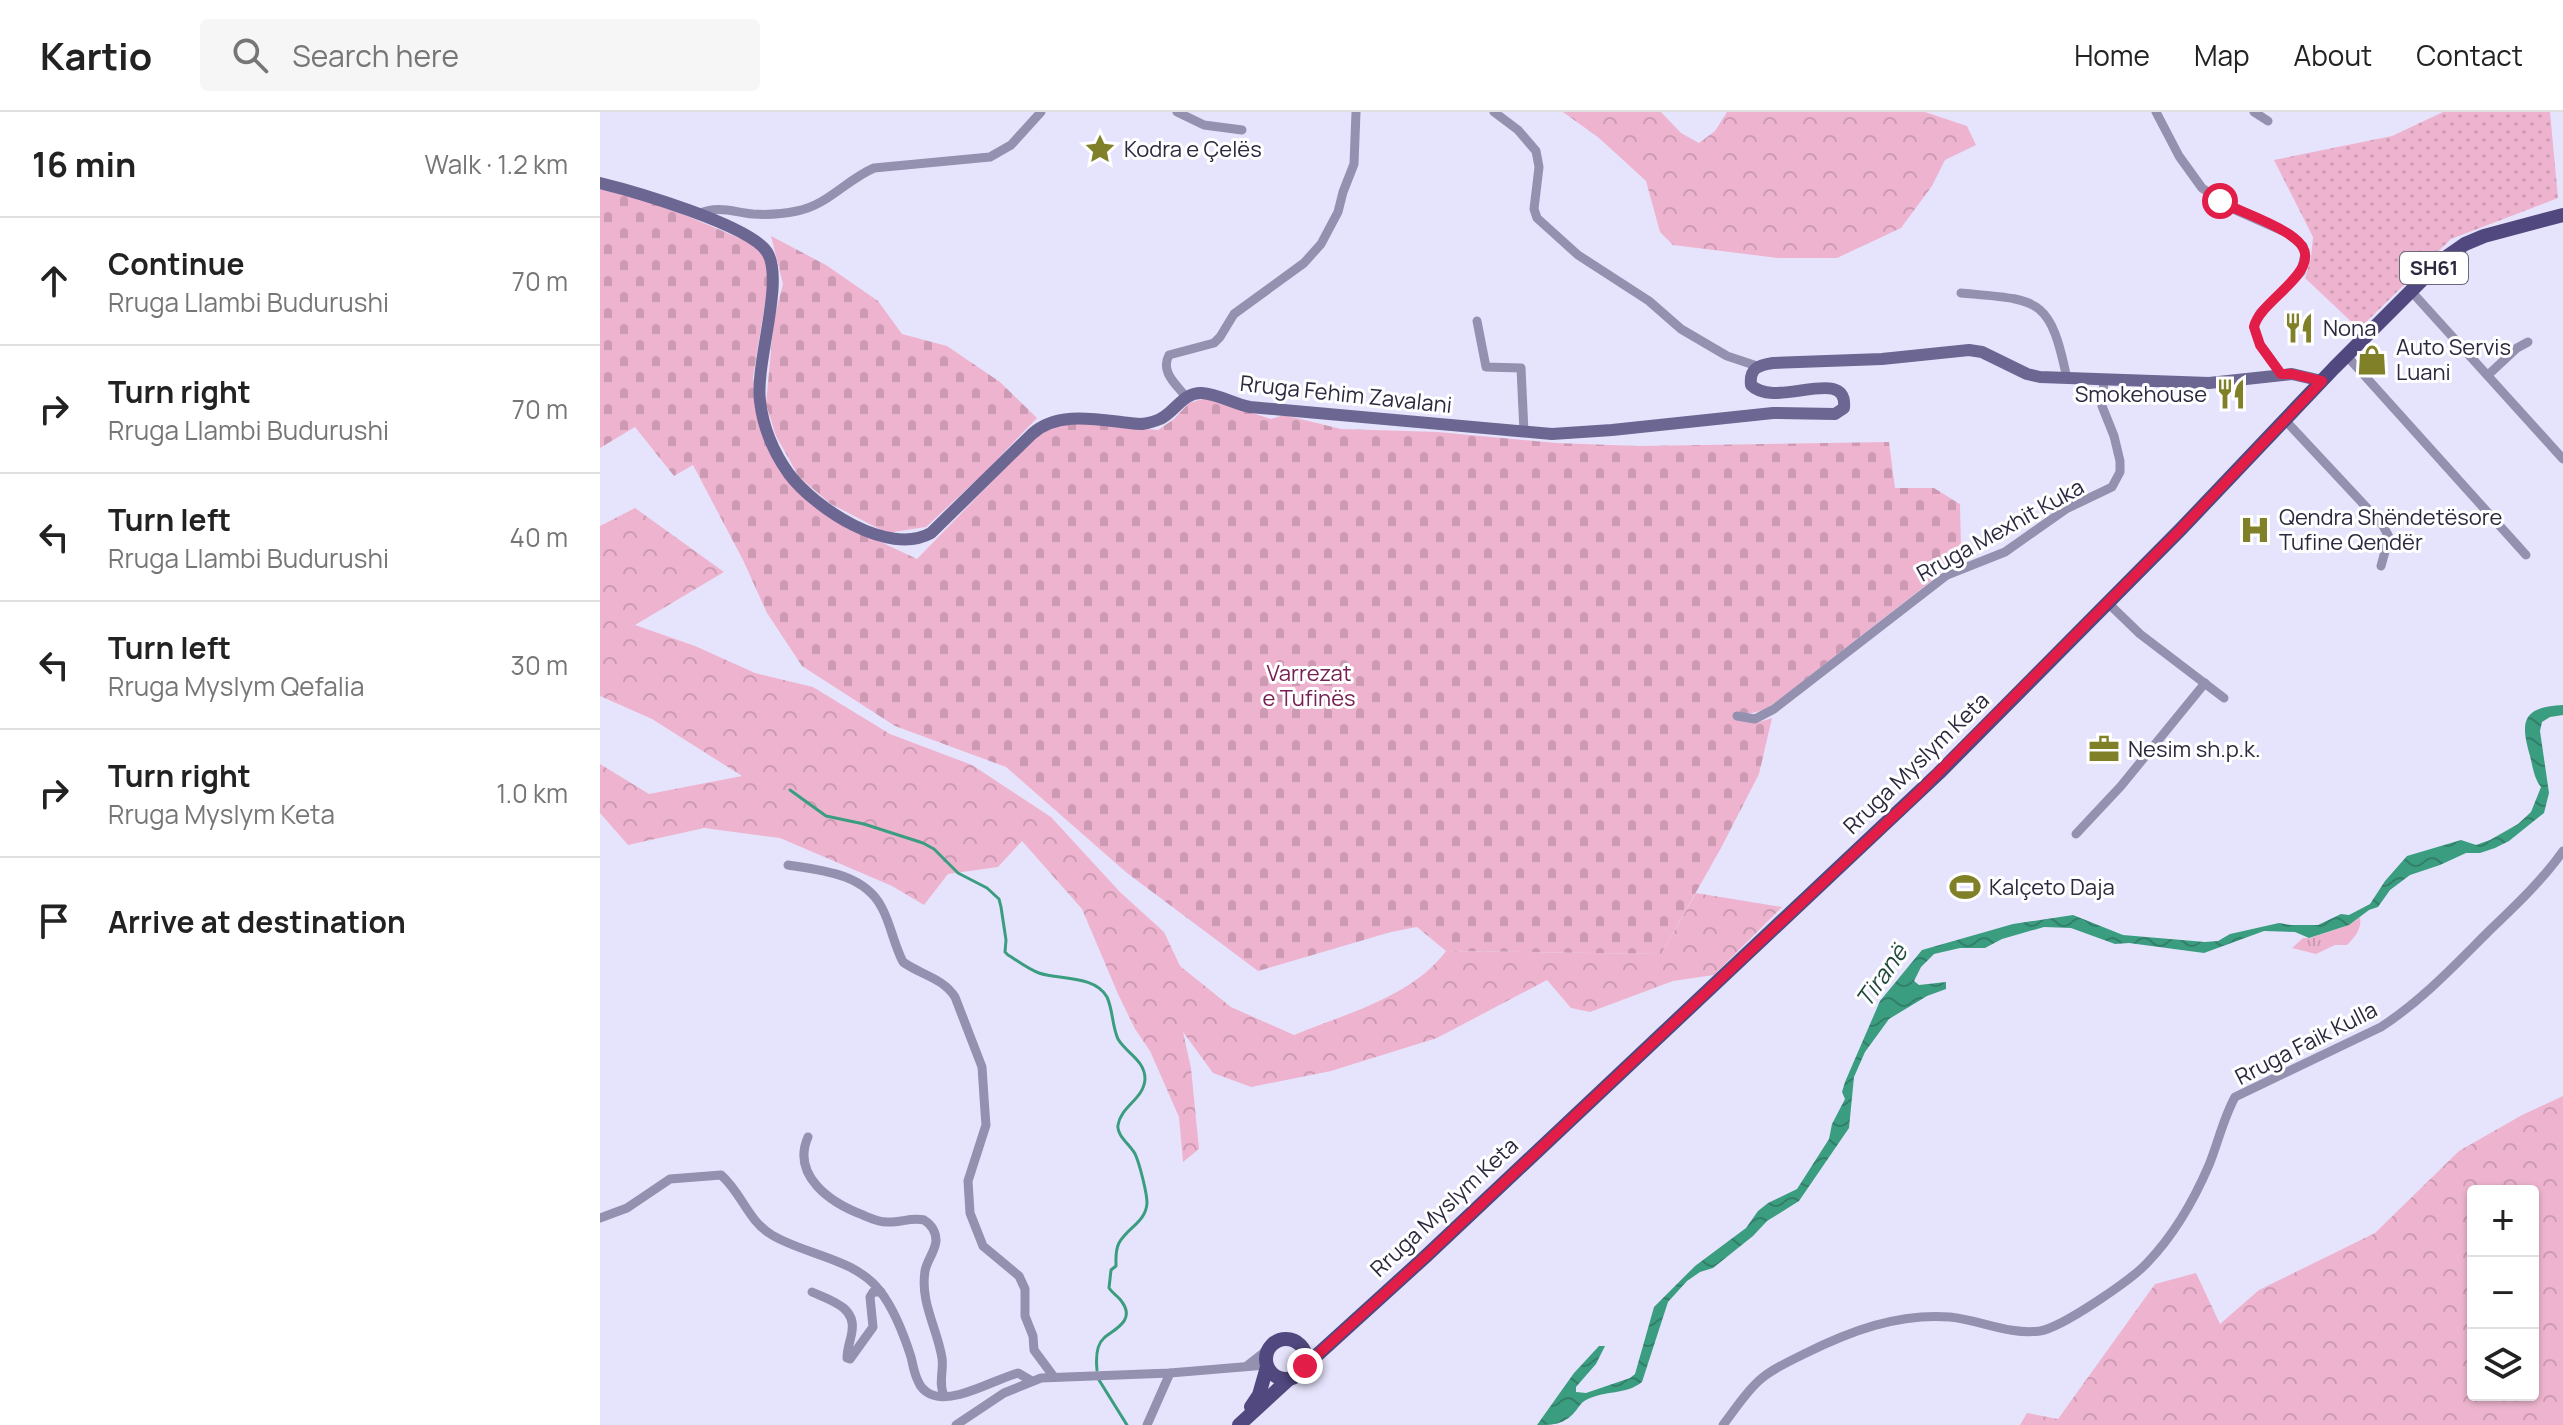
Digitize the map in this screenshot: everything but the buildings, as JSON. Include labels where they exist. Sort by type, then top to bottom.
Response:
[{"type":"main road","name":"Rruga Myslym Keta","points":[[1305,1366],[1893,817],[2108,603],[2346,355],[2442,260],[2465,244],[2507,228],[2563,215]]},
{"type":"main road","points":[[1289,1379],[1276,1377],[1267,1361],[1281,1339],[1316,1344],[1330,1341]]},
{"type":"main road","points":[[1297,1343],[1306,1355],[1305,1366]]},
{"type":"main road","name":"SH61","points":[[1239,1425],[1259,1395],[1267,1361]]},
{"type":"main road","name":"SH61","points":[[1239,1425],[1289,1379],[1300,1374],[1305,1366]]},
{"type":"street","points":[[698,214],[718,208],[755,214],[794,212],[826,200],[862,173],[874,168],[990,157],[1011,145],[1041,112]]},
{"type":"street","points":[[1177,112],[1204,125],[1242,130]]},
{"type":"street","points":[[600,183],[698,214],[763,247],[772,264],[773,274],[759,399],[766,430],[780,460],[811,497],[838,515],[878,536],[914,540],[931,533],[1048,422],[1069,419],[1142,424],[1162,419],[1186,397],[1166,370],[1169,355],[1214,343],[1234,314],[1304,263],[1330,230],[1354,164],[1356,112]]},
{"type":"street","points":[[1494,112],[1518,130],[1536,151],[1539,167],[1534,209],[1537,218],[1578,255],[1649,301],[1681,329],[1727,356],[1757,366],[1882,359],[1969,350],[1994,357],[2027,374],[2067,379],[2209,383],[2292,374],[2322,381]]},
{"type":"street","points":[[2156,112],[2179,156],[2202,188],[2235,210],[2287,233],[2303,246],[2305,254],[2301,272],[2260,313],[2254,327],[2260,345],[2281,374]]},
{"type":"street","points":[[2254,112],[2268,121]]},
{"type":"street","points":[[2411,291],[2563,459]]},
{"type":"street","points":[[1961,293],[2017,298],[2039,308],[2047,316],[2055,333],[2067,379]]},
{"type":"street","points":[[1477,321],[1486,367],[1521,368],[1524,432]]},
{"type":"street","points":[[2488,375],[2528,342]]},
{"type":"street","points":[[2346,355],[2526,555]]},
{"type":"street","name":"Rruga Fehim Zavalani","points":[[1186,397],[1203,393],[1250,407],[1524,432],[1582,433],[1773,413],[1829,414],[1844,408],[1844,397],[1829,387],[1773,394],[1759,391],[1750,380],[1757,366]]},
{"type":"street","name":"Rruga Mexhit Kuka","points":[[1737,716],[1755,719],[1774,709],[1947,575],[2005,552],[2066,509],[2112,487],[2120,472],[2120,461],[2102,406],[2104,379]]},
{"type":"street","points":[[2285,420],[2382,524],[2389,537],[2381,566]]},
{"type":"street","points":[[2108,603],[2140,634],[2224,698]]},
{"type":"street","points":[[2076,834],[2121,786],[2205,683]]},
{"type":"street","name":"Rruga Faik Kulla","points":[[1723,1425],[1762,1377],[1857,1331],[1909,1317],[1956,1318],[2026,1331],[2054,1327],[2135,1275],[2162,1246],[2197,1191],[2235,1097],[2381,1027],[2406,1010],[2523,897],[2563,851]]},
{"type":"street","points":[[788,865],[844,876],[865,886],[883,909],[903,962],[940,981],[955,997],[982,1067],[985,1100],[986,1125],[968,1181],[970,1213],[983,1246],[1023,1282],[1025,1321],[1033,1336],[1034,1350],[1057,1377]]},
{"type":"street","points":[[808,1137],[804,1146],[809,1174],[816,1186],[835,1203],[882,1221],[917,1218],[924,1220],[934,1230],[936,1244],[925,1274],[925,1304],[939,1345],[944,1395]]},
{"type":"street","points":[[600,1218],[627,1208],[670,1179],[721,1175],[762,1228],[790,1244],[855,1271],[873,1283],[881,1292],[902,1334],[921,1387],[932,1395],[968,1392],[1018,1373],[1030,1380]]},
{"type":"street","points":[[812,1292],[850,1313],[853,1329],[847,1358],[850,1359],[873,1327],[870,1297],[873,1292],[881,1292]]},
{"type":"street","points":[[1245,1367],[1267,1361]]},
{"type":"street","points":[[956,1425],[990,1401],[1030,1380],[1245,1367],[1267,1361]]},
{"type":"street","points":[[1147,1425],[1170,1373]]},
{"type":"green space","points":[[1563,112],[1661,112],[1681,133],[1699,143],[1715,131],[1727,112],[1925,112],[1967,126],[1976,145],[1945,160],[1932,186],[1901,228],[1837,258],[1778,258],[1673,245],[1660,232],[1646,181],[1599,138]]},
{"type":"green space","points":[[2443,112],[2550,112],[2558,198],[2451,239],[2359,329],[2305,278],[2313,237],[2274,160],[2392,136]]},
{"type":"green space","name":"Varrezat e Tufinës","points":[[600,189],[662,206],[760,247],[769,279],[753,377],[761,433],[774,459],[868,536],[917,559],[1042,430],[1063,422],[1158,430],[1189,403],[1206,398],[1271,419],[1284,415],[1341,429],[1438,432],[1556,443],[1639,446],[1889,442],[1895,488],[1934,488],[1960,504],[1961,546],[1930,582],[1780,699],[1764,710],[1748,714],[1756,723],[1772,718],[1759,774],[1661,954],[1446,951],[1417,927],[1258,971],[1127,873],[1006,767],[895,726],[802,666],[767,613],[693,465],[674,476],[635,427],[600,448]]},
{"type":"green space","points":[[771,236],[826,265],[878,301],[902,334],[947,346],[1000,382],[1037,418],[926,527],[887,533],[831,504],[799,477],[776,436],[766,404],[774,319],[783,284]]},
{"type":"green space","points":[[635,508],[724,572],[635,625],[695,646],[755,673],[813,687],[890,734],[972,765],[1051,817],[1120,892],[1164,932],[1180,966],[1231,1007],[1294,1035],[1396,992],[1415,981],[1446,951],[1661,954],[1696,893],[1782,907],[1714,975],[1673,981],[1590,1012],[1571,1008],[1547,980],[1437,1038],[1331,1071],[1251,1087],[1213,1073],[1183,1032],[1191,1068],[1199,1149],[1183,1162],[1179,1117],[1150,1051],[1118,994],[1082,909],[1022,841],[998,867],[948,874],[924,905],[892,886],[780,838],[704,828],[628,845],[600,813],[600,764],[649,794],[742,776],[652,719],[600,696],[600,526]]},
{"type":"green space","points":[[2360,917],[2359,929],[2347,945],[2335,945],[2316,954],[2292,948],[2303,938],[2349,925]]},
{"type":"green space","points":[[2563,1096],[2563,1425],[2020,1425],[2027,1413],[2058,1419],[2155,1284],[2196,1273],[2220,1324],[2259,1290],[2375,1233],[2459,1151]]},
{"type":"water","points":[[2563,705],[2563,715],[2542,722],[2540,731],[2549,793],[2544,813],[2509,841],[2495,848],[2466,853],[2410,875],[2390,890],[2378,907],[2349,925],[2309,938],[2295,932],[2264,931],[2204,953],[2129,943],[2115,944],[2071,928],[2044,927],[2002,939],[1985,948],[1960,948],[1934,954],[1921,967],[1914,981],[1919,985],[1946,982],[1946,989],[1927,996],[1889,1019],[1865,1052],[1854,1077],[1849,1128],[1799,1201],[1767,1221],[1713,1268],[1687,1281],[1668,1302],[1642,1382],[1629,1389],[1586,1400],[1561,1422],[1537,1425],[1574,1373],[1599,1346],[1605,1346],[1596,1364],[1576,1387],[1576,1392],[1586,1393],[1635,1374],[1654,1307],[1695,1266],[1746,1228],[1758,1211],[1797,1189],[1829,1139],[1832,1124],[1845,1099],[1842,1092],[1845,1082],[1880,1001],[1922,950],[2013,924],[2073,915],[2123,935],[2205,942],[2279,923],[2318,925],[2341,914],[2349,915],[2370,904],[2407,856],[2461,840],[2476,845],[2518,824],[2531,812],[2541,787],[2527,744],[2527,718],[2539,709]]},
{"type":"waterway","points":[[790,790],[826,816],[864,824],[934,849],[958,873],[987,888],[999,899],[1005,952],[1008,955],[1039,973],[1094,985],[1107,997],[1118,1039],[1144,1072],[1144,1086],[1123,1113],[1118,1129],[1136,1156],[1147,1203],[1140,1220],[1122,1238],[1117,1249],[1116,1266],[1111,1270],[1109,1288],[1122,1302],[1126,1315],[1122,1324],[1099,1345],[1097,1370]]},
{"type":"waterway","points":[[1099,1380],[1127,1425]]},
{"type":"place","name":"Kodra e Çelës","points":[[1100,149]]},
{"type":"place","name":"Nona","points":[[2299,328]]},
{"type":"place","name":"Auto Servis Luani","points":[[2372,360]]},
{"type":"place","name":"Smokehouse","points":[[2231,394]]},
{"type":"place","name":"Qendra Shëndetësore Tufine Qendër","points":[[2255,530]]},
{"type":"place","name":"Nesim sh.p.k.","points":[[2104,749]]},
{"type":"place","name":"Kalçeto Daja","points":[[1965,887]]},
{"type":"route","points":[[1305,1366],[1916,795],[2181,529],[2322,381],[2281,374],[2265,354],[2254,327],[2260,313],[2301,272],[2305,254],[2303,246],[2287,233],[2220,201]]},
{"type":"water label","name":"Tiranë","points":[[1882,976]]}]
